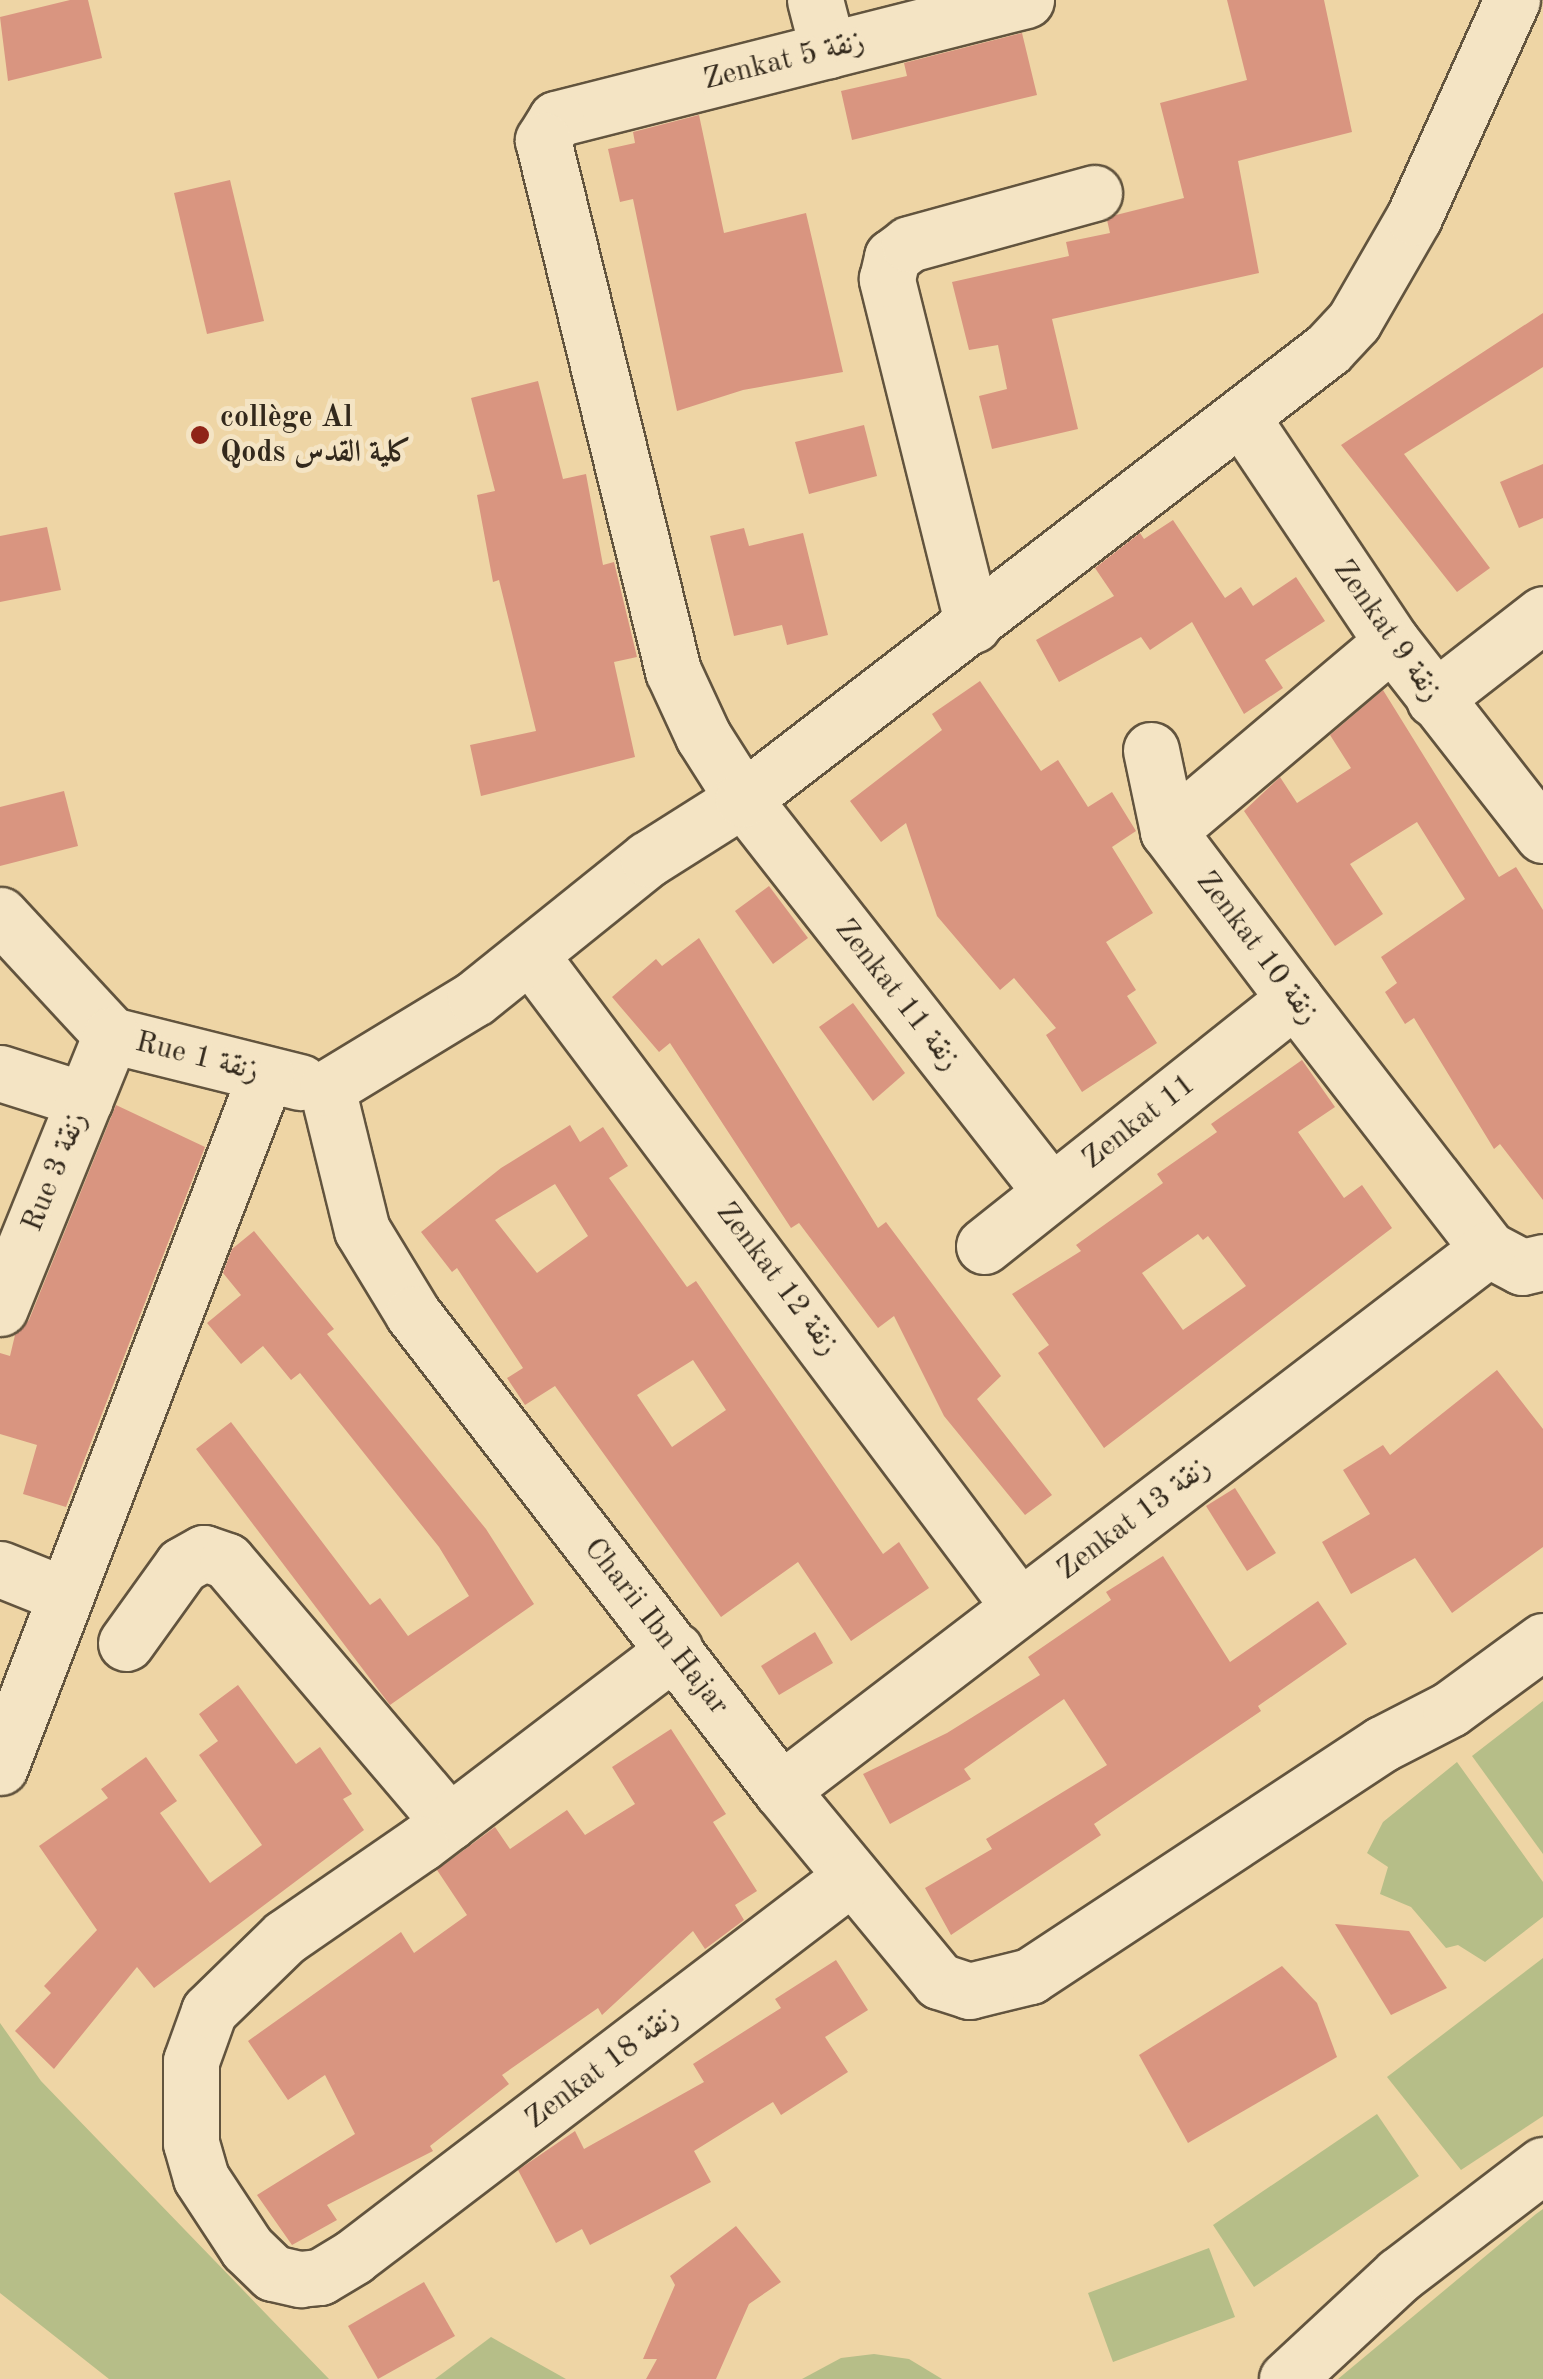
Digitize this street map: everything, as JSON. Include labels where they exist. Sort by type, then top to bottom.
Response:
[{"type":"street","name":"Zenkat 5 زنقة","points":[[546,128],[556,119],[821,25],[1026,0]]},
{"type":"street","points":[[327,1088],[414,1039],[531,956],[648,859],[743,799],[1328,349],[1380,281],[1512,0]]},
{"type":"street","name":"Zenkat 11 زنقة","points":[[546,128],[543,140],[673,671],[703,736],[743,799],[1050,1192]]},
{"type":"street","points":[[973,625],[886,278],[892,257],[908,244],[1094,193]]},
{"type":"street","name":"Zenkat 9 زنقة","points":[[1242,418],[1392,642],[1543,836]]},
{"type":"street","points":[[1434,699],[1543,614]]},
{"type":"street","points":[[1150,750],[1168,830],[1392,642]]},
{"type":"street","name":"Zenkat 10 زنقة","points":[[1168,830],[1488,1249]]},
{"type":"street","name":"Rue 1 زنقة","points":[[0,915],[111,1035],[327,1088]]},
{"type":"street","name":"Zenkat 12 زنقة","points":[[531,956],[1019,1606]]},
{"type":"street","name":"Zenkat 11","points":[[984,1246],[1294,999]]},
{"type":"street","name":"Rue 3 زنقة","points":[[0,1308],[111,1035]]},
{"type":"street","points":[[0,1073],[85,1100]]},
{"type":"street","points":[[0,1767],[266,1074]]},
{"type":"street","name":"Charii Ibn Hajar","points":[[327,1088],[362,1230],[384,1270],[459,1377],[781,1790],[939,1981],[969,1992],[1030,1976],[1382,1744],[1450,1709],[1543,1641]]},
{"type":"street","points":[[1488,1249],[1522,1267],[1543,1262]]},
{"type":"street","name":"Zenkat 13 زنقة","points":[[781,1790],[1488,1249]]},
{"type":"street","points":[[126,1644],[182,1565],[204,1553],[227,1561],[449,1822]]},
{"type":"street","points":[[0,1569],[65,1595]]},
{"type":"street","name":"Zenkat 18 زنقة","points":[[675,1650],[449,1822],[285,1937],[223,1991],[194,2049],[186,2117],[201,2178],[247,2248],[273,2272],[300,2279],[320,2277],[353,2257],[850,1878]]},
{"type":"street","points":[[1287,2379],[1400,2275],[1543,2165]]},
{"type":"green space","points":[[1543,1701],[1543,1854],[1472,1756]]},
{"type":"green space","points":[[1457,1762],[1543,1882],[1543,1917],[1485,1962],[1458,1945],[1446,1948],[1411,1907],[1380,1894],[1388,1867],[1367,1853],[1383,1822]]},
{"type":"green space","points":[[1543,1958],[1543,2116],[1461,2170],[1387,2077]]},
{"type":"green space","points":[[0,2023],[41,2081],[329,2379],[109,2379],[0,2293]]},
{"type":"green space","points":[[1377,2114],[1419,2176],[1254,2287],[1213,2225]]},
{"type":"green space","points":[[1543,2209],[1543,2379],[1338,2379],[1536,2214]]},
{"type":"green space","points":[[1209,2248],[1235,2317],[1113,2362],[1088,2293]]},
{"type":"green space","points":[[491,2337],[566,2379],[435,2379]]},
{"type":"green space","points":[[874,2354],[909,2359],[942,2379],[802,2379],[841,2358]]},
{"type":"building","points":[[70,0],[88,0],[102,58],[8,81],[0,17]]},
{"type":"building","points":[[1227,0],[1324,0],[1352,132],[1238,161],[1259,273],[1052,319],[1078,429],[992,449],[979,396],[1007,389],[998,345],[969,350],[952,282],[1069,256],[1066,242],[1110,233],[1107,220],[1116,215],[1184,198],[1160,103],[1247,80]]},
{"type":"building","points":[[1022,33],[1037,95],[852,140],[841,91],[907,76],[904,63]]},
{"type":"building","points":[[699,115],[724,233],[806,213],[843,372],[743,390],[677,411],[633,199],[620,202],[608,149],[635,143],[633,132]]},
{"type":"building","points":[[230,180],[264,321],[207,334],[174,193]]},
{"type":"building","points":[[1543,313],[1543,367],[1404,454],[1490,568],[1457,592],[1341,445]]},
{"type":"building","points":[[538,381],[563,479],[586,474],[603,565],[614,562],[637,657],[614,662],[635,757],[481,796],[470,745],[536,731],[499,580],[493,582],[477,495],[495,491],[471,398]]},
{"type":"building","points":[[864,425],[877,476],[809,494],[795,442]]},
{"type":"building","points":[[1543,464],[1543,518],[1519,528],[1500,482]]},
{"type":"building","points":[[1173,520],[1225,598],[1241,587],[1253,606],[1296,577],[1325,621],[1265,660],[1283,688],[1244,714],[1192,622],[1150,650],[1141,637],[1059,682],[1036,640],[1114,596],[1095,568],[1140,533],[1144,539]]},
{"type":"building","points":[[47,527],[61,590],[0,602],[0,536]]},
{"type":"building","points":[[744,528],[749,546],[803,533],[828,635],[787,645],[782,625],[734,636],[710,536]]},
{"type":"building","points":[[980,681],[1041,771],[1058,760],[1088,807],[1112,792],[1136,831],[1112,847],[1153,913],[1106,942],[1136,990],[1127,996],[1157,1043],[1082,1092],[1046,1035],[1056,1028],[1014,978],[1000,990],[937,916],[906,823],[881,842],[850,801],[942,730],[932,714]]},
{"type":"building","points":[[1383,690],[1499,877],[1516,867],[1543,910],[1543,1200],[1500,1144],[1494,1149],[1414,1018],[1405,1024],[1385,992],[1397,983],[1381,957],[1465,899],[1417,822],[1350,864],[1383,914],[1335,946],[1244,811],[1280,777],[1297,803],[1351,768],[1330,735]]},
{"type":"building","points":[[64,791],[78,846],[0,866],[0,807]]},
{"type":"building","points":[[769,886],[808,938],[773,964],[735,911]]},
{"type":"building","points":[[699,938],[878,1228],[886,1222],[1001,1376],[977,1399],[1052,1495],[1025,1515],[944,1416],[894,1316],[878,1328],[799,1223],[791,1228],[670,1043],[659,1052],[612,997],[656,959],[662,966]]},
{"type":"building","points":[[853,1003],[905,1073],[873,1101],[819,1027]]},
{"type":"building","points":[[1302,1060],[1335,1107],[1298,1132],[1344,1198],[1362,1185],[1392,1228],[1104,1448],[1038,1353],[1049,1345],[1012,1294],[1081,1251],[1076,1245],[1163,1183],[1157,1174],[1217,1132],[1211,1124]],"holes":[[[1198,1234],[1203,1240],[1208,1236],[1246,1286],[1183,1330],[1142,1273]]]},
{"type":"building","points":[[116,1105],[205,1147],[66,1507],[23,1494],[37,1445],[0,1434],[0,1353],[10,1356],[15,1335],[29,1320]]},
{"type":"building","points":[[570,1125],[580,1142],[603,1127],[628,1166],[609,1178],[687,1287],[696,1281],[883,1554],[899,1542],[929,1588],[851,1641],[798,1562],[721,1617],[555,1386],[525,1405],[507,1378],[523,1368],[457,1268],[452,1272],[421,1232],[501,1168]],"holes":[[[555,1184],[588,1236],[537,1273],[495,1220]],[[693,1360],[726,1410],[672,1447],[637,1395]]]},
{"type":"building","points":[[254,1231],[334,1329],[327,1334],[486,1529],[534,1604],[390,1705],[196,1449],[231,1422],[370,1605],[380,1598],[408,1636],[469,1596],[439,1547],[300,1373],[291,1380],[263,1346],[241,1364],[207,1323],[241,1295],[223,1273],[232,1249]]},
{"type":"building","points":[[1497,1370],[1543,1429],[1543,1547],[1452,1613],[1415,1558],[1351,1594],[1322,1542],[1370,1514],[1343,1470],[1383,1445],[1390,1455]]},
{"type":"building","points":[[1235,1488],[1276,1553],[1247,1571],[1206,1506]]},
{"type":"building","points":[[1163,1556],[1230,1662],[1318,1601],[1347,1644],[1258,1706],[1261,1711],[1094,1824],[1101,1835],[951,1935],[925,1888],[992,1849],[986,1839],[1107,1765],[1064,1699],[964,1769],[971,1779],[890,1824],[863,1774],[947,1733],[1040,1675],[1028,1657],[1111,1600],[1106,1592]]},
{"type":"building","points":[[815,1632],[833,1663],[779,1695],[761,1666]]},
{"type":"building","points":[[238,1685],[296,1764],[320,1747],[352,1794],[343,1799],[364,1830],[154,1988],[137,1967],[54,2069],[15,2031],[51,1993],[44,1986],[97,1930],[39,1846],[108,1798],[101,1789],[146,1757],[177,1801],[160,1813],[210,1883],[262,1845],[199,1755],[218,1741],[199,1714]]},
{"type":"building","points":[[671,1729],[726,1814],[713,1822],[757,1891],[735,1905],[744,1920],[705,1949],[693,1931],[602,2015],[598,2008],[502,2075],[509,2084],[430,2146],[433,2151],[327,2205],[337,2220],[292,2245],[257,2195],[355,2134],[325,2075],[288,2100],[248,2041],[401,1932],[414,1953],[467,1915],[437,1870],[495,1827],[510,1849],[567,1810],[585,1835],[635,1804],[612,1767]]},
{"type":"building","points":[[1335,1924],[1409,1931],[1447,1988],[1391,2015]]},
{"type":"building","points":[[836,1960],[868,2010],[825,2037],[848,2072],[781,2115],[773,2102],[694,2151],[711,2182],[590,2245],[582,2229],[556,2243],[518,2170],[575,2131],[584,2149],[704,2082],[693,2064],[781,2008],[775,1999]]},
{"type":"building","points":[[1282,1966],[1317,2003],[1337,2057],[1188,2143],[1139,2055]]},
{"type":"building","points":[[736,2226],[781,2282],[749,2304],[716,2379],[646,2379],[657,2359],[643,2359],[675,2285],[670,2276]]},
{"type":"building","points":[[424,2282],[455,2336],[378,2379],[348,2326]]},
{"type":"place","name":"collège Al Qods كلية القدس","points":[[200,435]]}]
